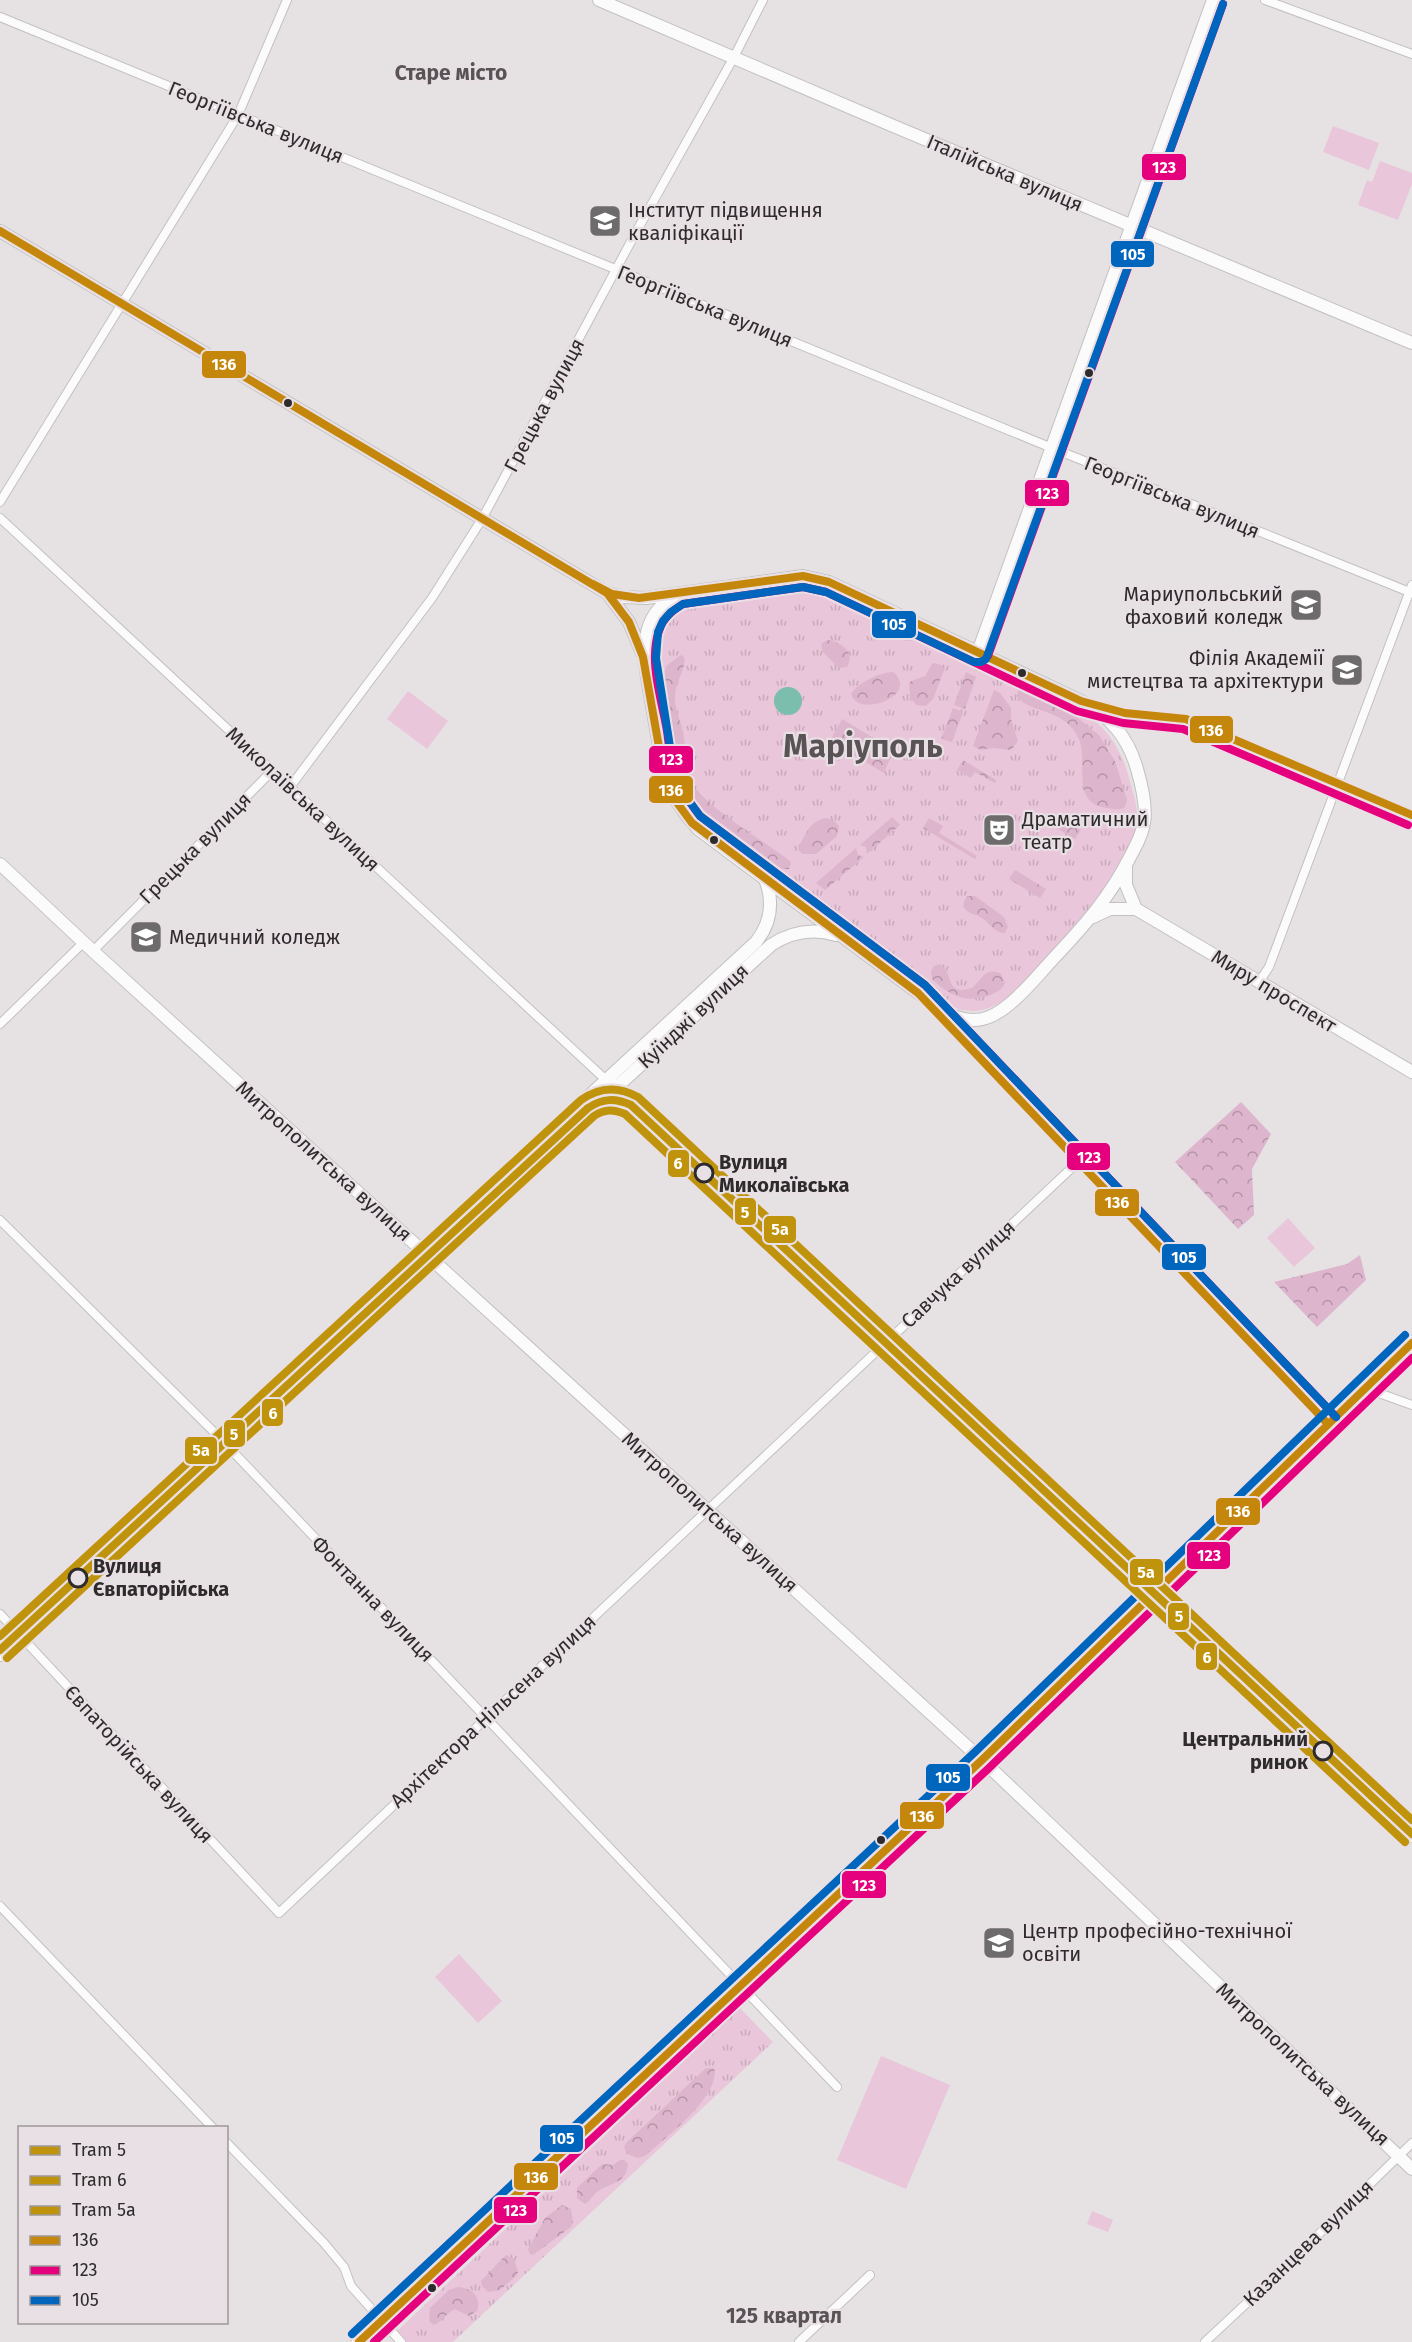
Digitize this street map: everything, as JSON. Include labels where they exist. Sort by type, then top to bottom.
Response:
[{"type":"highway","points":[[359,2342],[982,1760],[1412,1343]]},
{"type":"main road","name":"Італійська вулиця","points":[[600,0],[1412,343]]},
{"type":"main road","points":[[978,652],[1213,0]]},
{"type":"main road","points":[[0,231],[607,593],[635,599],[803,576],[816,578],[829,582],[1095,708],[1116,727],[1131,750],[1137,768],[1144,799],[1144,822],[1138,843],[1092,918],[1021,992],[990,1017],[963,1019],[941,1010],[698,829],[677,804],[663,775],[644,657],[645,635],[652,619],[664,604],[679,594]]},
{"type":"main road","points":[[607,593],[629,622],[644,657]]},
{"type":"main road","name":"Митрополитська вулиця","points":[[0,864],[88,947],[982,1760],[1412,2169]]},
{"type":"main road","points":[[1092,918],[1110,909],[1136,909],[1128,894],[1126,866]]},
{"type":"main road","name":"Куїнджі вулиця","points":[[612,1086],[756,942],[765,929],[770,914],[771,899],[765,879]]},
{"type":"main road","name":"Миру проспект","points":[[1136,909],[1412,1072]]},
{"type":"main road","name":"Куїнджі вулиця","points":[[0,1655],[16,1632],[427,1254],[612,1086],[778,941],[792,934],[810,931],[829,933],[848,941]]},
{"type":"main road","name":"Куїнджі вулиця","points":[[0,1639],[16,1632]]},
{"type":"street","points":[[0,502],[238,115],[288,0]]},
{"type":"street","name":"Грецька вулиця","points":[[290,787],[432,597],[482,519],[763,0]]},
{"type":"street","points":[[1265,0],[1412,54]]},
{"type":"street","name":"Георгіївська вулиця","points":[[0,17],[1052,448],[1411,590]]},
{"type":"street","name":"Миколаївська вулиця","points":[[0,518],[1265,1694],[1412,1824]]},
{"type":"street","points":[[1259,982],[1269,967],[1411,590]]},
{"type":"street","points":[[1081,701],[1125,713],[1186,719],[1412,815]]},
{"type":"street","name":"Грецька вулиця","points":[[0,1024],[88,947],[272,771]]},
{"type":"street","points":[[918,993],[1328,1424]]},
{"type":"street","name":"Савчука вулиця","points":[[708,1510],[1078,1162]]},
{"type":"street","name":"Фонтанна вулиця","points":[[0,1220],[223,1442],[837,2087]]},
{"type":"street","points":[[1365,1388],[1412,1405]]},
{"type":"street","name":"Архітектора Нільсена вулиця","points":[[279,1913],[708,1510]]},
{"type":"street","name":"Євпаторійська вулиця","points":[[0,1614],[279,1913]]},
{"type":"street","name":"Миколаївська вулиця","points":[[1265,1694],[1412,1838]]},
{"type":"street","points":[[0,1906],[212,2126]]},
{"type":"street","points":[[228,2144],[324,2243],[344,2267],[351,2286],[402,2342]]},
{"type":"street","name":"Казанцева вулиця","points":[[1205,2342],[1412,2144]]},
{"type":"street","points":[[799,2342],[870,2275]]},
{"type":"green space","points":[[1333,126],[1379,143],[1369,170],[1323,152]]},
{"type":"green space","points":[[1380,161],[1412,173],[1412,184],[1398,220],[1358,205],[1367,180],[1372,182]]},
{"type":"green space","points":[[792,585],[826,589],[1077,709],[1102,727],[1119,751],[1127,771],[1137,814],[1134,836],[1127,853],[1104,890],[1076,925],[1012,994],[993,1006],[970,1011],[952,1007],[941,1001],[702,818],[682,797],[671,772],[655,651],[656,635],[662,619],[671,611],[703,599]]},
{"type":"green space","points":[[827,640],[842,645],[846,649],[850,657],[847,667],[839,668],[823,652],[821,644]]},
{"type":"green space","points":[[681,655],[684,657],[684,667],[676,689],[675,701],[683,732],[687,767],[694,786],[711,804],[789,860],[791,863],[789,869],[782,869],[705,811],[688,792],[676,759],[664,676],[666,666]]},
{"type":"green space","points":[[935,663],[943,666],[944,670],[933,699],[926,706],[917,705],[910,698],[909,682],[925,676]]},
{"type":"green space","points":[[893,672],[900,681],[899,689],[894,696],[885,701],[864,704],[856,701],[851,694],[858,686],[870,679]]},
{"type":"green space","points":[[966,672],[976,677],[965,709],[954,705]]},
{"type":"green space","points":[[994,690],[1000,693],[1011,708],[1011,719],[1018,741],[1011,750],[993,748],[981,750],[973,746]]},
{"type":"green space","points":[[1018,690],[1078,718],[1099,735],[1115,761],[1127,800],[1125,807],[1107,808],[1095,805],[1088,798],[1082,780],[1082,748],[1073,729],[1056,716],[1022,702],[1017,696]]},
{"type":"green space","points":[[408,691],[448,721],[427,749],[387,719]]},
{"type":"green space","points":[[953,708],[963,712],[952,742],[941,739]]},
{"type":"green space","points":[[842,719],[897,752],[889,761],[884,773],[830,741]]},
{"type":"green space","points":[[963,760],[996,780],[995,783],[975,772],[971,778],[957,770]]},
{"type":"green space","points":[[1049,812],[1081,830],[1075,839],[1044,821]]},
{"type":"green space","points":[[892,817],[900,825],[867,854],[866,847],[860,845]]},
{"type":"green space","points":[[827,818],[839,826],[837,836],[816,854],[802,854],[798,848],[809,829],[816,822]]},
{"type":"green space","points":[[929,818],[943,826],[939,833],[977,856],[975,859],[923,828]]},
{"type":"green space","points":[[856,848],[858,855],[864,857],[825,890],[816,883]]},
{"type":"green space","points":[[1015,870],[1046,889],[1040,898],[1009,879]]},
{"type":"green space","points":[[967,896],[975,896],[1004,917],[1008,927],[1005,933],[997,931],[983,919],[964,908]]},
{"type":"green space","points":[[940,964],[957,989],[972,988],[985,975],[992,972],[1001,974],[1005,983],[997,992],[981,998],[959,997],[945,990],[932,979],[931,971],[934,966]]},
{"type":"green space","points":[[1241,1102],[1271,1134],[1252,1169],[1254,1215],[1238,1229],[1175,1162]]},
{"type":"green space","points":[[1288,1218],[1315,1248],[1294,1267],[1267,1238]]},
{"type":"green space","points":[[1360,1255],[1366,1280],[1317,1327],[1274,1282],[1347,1264]]},
{"type":"green space","points":[[459,1954],[502,2001],[478,2023],[435,1977]]},
{"type":"green space","points":[[740,2008],[773,2042],[453,2342],[405,2342],[396,2332]]},
{"type":"green space","points":[[881,2056],[950,2085],[906,2189],[837,2160]]},
{"type":"green space","points":[[706,2068],[714,2068],[714,2079],[709,2091],[689,2116],[645,2156],[638,2158],[627,2154],[624,2147],[627,2142]]},
{"type":"green space","points":[[620,2160],[628,2164],[622,2178],[605,2187],[585,2204],[577,2198],[577,2188],[602,2164],[613,2165]]},
{"type":"green space","points":[[562,2205],[571,2209],[573,2222],[571,2227],[533,2255],[530,2254],[528,2249],[545,2218]]},
{"type":"green space","points":[[1092,2211],[1113,2220],[1108,2232],[1087,2224]]},
{"type":"green space","points":[[506,2255],[514,2259],[518,2272],[500,2290],[488,2292],[482,2286],[481,2281]]},
{"type":"green space","points":[[458,2287],[468,2289],[475,2294],[478,2301],[477,2311],[469,2316],[455,2309],[434,2325],[429,2321],[430,2308],[449,2290]]},
{"type":"shaded area","points":[[788,687],[798,691],[802,701],[798,711],[788,715],[778,711],[774,701],[778,691]]},
{"type":"tram line","name":"5а","points":[[0,1636],[581,1100],[595,1092],[616,1090],[638,1097],[1412,1820]]},
{"type":"tram line","name":"5","points":[[0,1650],[588,1108],[599,1102],[614,1100],[631,1105],[1412,1834]]},
{"type":"tram line","name":"6","points":[[7,1658],[594,1116],[605,1111],[613,1111],[625,1114],[1405,1842]]},
{"type":"transit line","name":"123","points":[[988,656],[1223,4]]},
{"type":"transit line","name":"105","points":[[1223,4],[986,659],[974,662],[826,592],[803,587],[683,604],[663,621],[658,632],[656,658],[674,772],[687,798],[700,816],[925,985],[1336,1417]]},
{"type":"transit line","name":"136","points":[[0,231],[607,593],[629,622],[643,657],[664,775],[678,804],[692,823],[918,993],[1328,1424]]},
{"type":"transit line","name":"136","points":[[593,584],[612,594],[639,598],[803,576],[829,582],[1081,701],[1125,713],[1186,719],[1412,815]]},
{"type":"transit line","name":"123","points":[[1336,1417],[925,985],[700,816],[682,790],[673,767],[655,668],[656,643],[665,619],[683,604],[803,587],[826,592],[1077,711],[1123,723],[1183,729],[1408,825]]},
{"type":"transit line","name":"105","points":[[352,2334],[975,1752],[1405,1335]]},
{"type":"transit line","name":"136","points":[[359,2342],[982,1760],[1412,1343]]},
{"type":"transit line","name":"123","points":[[374,2342],[989,1768],[1412,1358]]},
{"type":"place","name":"Інститут підвищення кваліфікації","points":[[605,221]]},
{"type":"place","name":"Мариупольський фаховий коледж","points":[[1306,605]]},
{"type":"place","name":"Філія Академії мистецтва та архітектури","points":[[1347,670]]},
{"type":"place","name":"Драматичний театр","points":[[999,830]]},
{"type":"place","name":"Медичний коледж","points":[[146,937]]},
{"type":"place","name":"Вулиця Миколаївська","points":[[704,1173]]},
{"type":"place","name":"Вулиця Євпаторійська","points":[[78,1578]]},
{"type":"place","name":"Центральний ринок","points":[[1323,1751]]},
{"type":"place","name":"Центр професійно-технічної освіти","points":[[999,1943]]},
{"type":"district","name":"Старе місто","points":[[451,73]]},
{"type":"district","name":"Маріуполь","points":[[863,746]]},
{"type":"district","name":"125 квартал","points":[[784,2316]]}]
